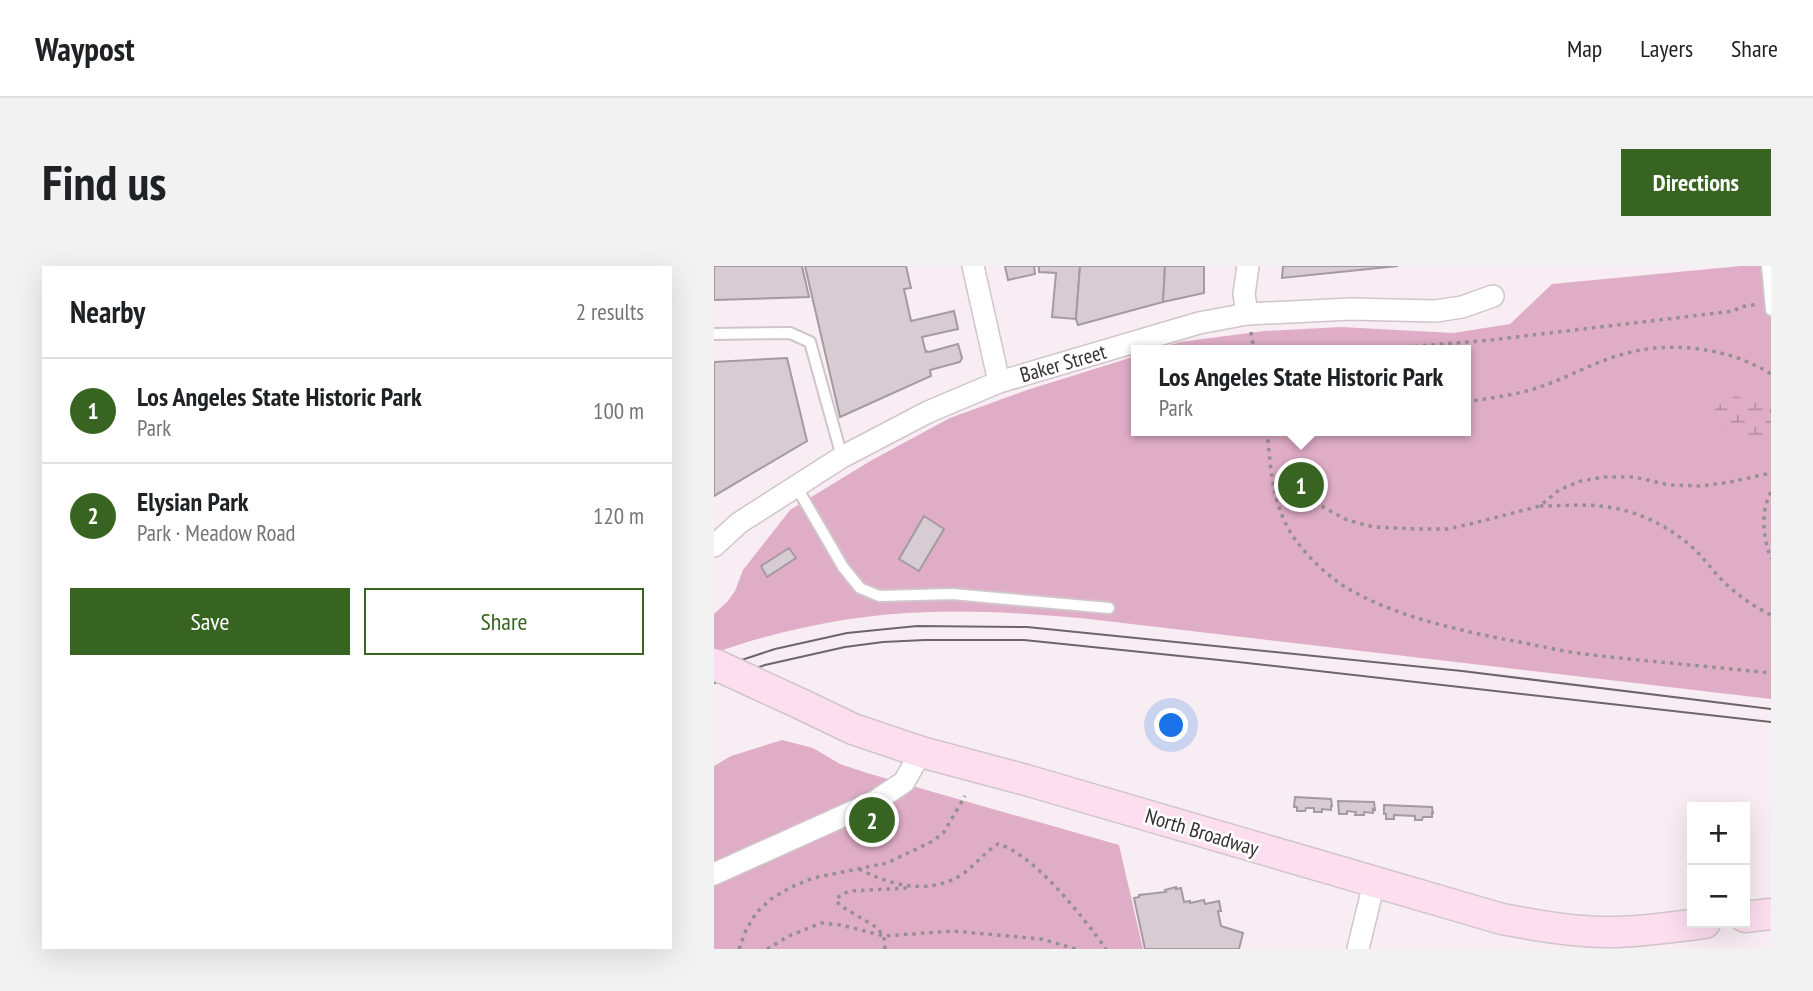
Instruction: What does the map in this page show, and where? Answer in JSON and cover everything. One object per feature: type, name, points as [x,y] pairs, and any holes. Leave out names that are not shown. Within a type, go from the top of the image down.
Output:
[{"type":"main road","name":"North Broadway","points":[[714,664],[853,729],[921,752],[1040,784],[1469,911],[1527,924],[1644,940],[1687,928]]},
{"type":"main road","points":[[1750,916],[1771,914]]},
{"type":"street","points":[[973,266],[999,382]]},
{"type":"street","points":[[1247,314],[1244,293],[1248,266]]},
{"type":"street","name":"Baker Street","points":[[714,545],[739,523],[842,457],[929,412],[999,382],[1199,323],[1247,314],[1351,309],[1436,311],[1462,307],[1493,296]]},
{"type":"street","points":[[714,874],[874,802],[904,782],[921,752]]},
{"type":"street","points":[[1358,949],[1374,883]]},
{"type":"lane","points":[[1767,266],[1771,310]]},
{"type":"lane","points":[[714,334],[790,333],[810,342],[842,457]]},
{"type":"lane","points":[[796,486],[843,567],[860,588],[879,596],[952,594],[1109,608]]},
{"type":"path","points":[[1428,345],[1529,336],[1734,311],[1740,307],[1759,304]]},
{"type":"path","points":[[1471,401],[1506,396],[1539,387],[1623,354],[1662,347],[1695,348],[1727,355],[1748,361],[1771,374]]},
{"type":"path","points":[[1268,436],[1274,490],[1280,512],[1297,542],[1327,574],[1373,601],[1413,617],[1465,631],[1574,652],[1771,673]]},
{"type":"path","points":[[1540,506],[1559,490],[1581,481],[1604,477],[1634,477],[1670,485],[1702,486],[1771,473]]},
{"type":"path","points":[[1274,490],[1301,495],[1347,520],[1374,527],[1447,529],[1540,506],[1598,506],[1625,510],[1652,520],[1670,531],[1693,548],[1725,583],[1771,615]]},
{"type":"path","points":[[1771,492],[1764,513],[1764,528],[1771,559]]},
{"type":"path","points":[[739,949],[756,913],[771,900],[791,887],[813,878],[887,863],[933,841],[944,832],[965,796]]},
{"type":"path","points":[[885,949],[884,936],[876,927],[841,906],[836,901],[840,895],[850,891],[927,887],[961,875],[998,844],[1007,846],[1026,859],[1075,907],[1106,949]]},
{"type":"path","points":[[859,869],[878,878],[910,887]]},
{"type":"path","points":[[768,949],[789,936],[821,923],[884,936],[953,931],[1041,939],[1076,949]]},
{"type":"green space","points":[[1741,266],[1771,266],[1771,699],[1089,619],[1008,613],[928,612],[874,616],[793,630],[714,653],[714,614],[727,602],[735,591],[743,570],[790,510],[872,460],[950,418],[1027,390],[1131,358],[1131,436],[1471,436],[1471,345],[1170,345],[1264,331],[1341,327],[1453,333],[1510,324],[1552,284]]},
{"type":"green space","points":[[1736,396],[1755,402],[1771,416],[1771,440],[1737,436],[1717,424],[1712,412]]},
{"type":"green space","points":[[782,740],[813,748],[840,764],[867,773],[1119,845],[1143,949],[714,949],[714,766],[731,756]]},
{"type":"building","points":[[714,266],[802,266],[809,297],[714,300]]},
{"type":"building","points":[[805,266],[906,266],[911,288],[904,289],[911,321],[954,311],[958,329],[922,337],[926,353],[958,344],[962,358],[960,362],[930,370],[931,376],[840,417]]},
{"type":"building","points":[[1005,266],[1034,266],[1035,274],[1008,280]]},
{"type":"building","points":[[1039,266],[1080,266],[1076,319],[1052,317],[1056,273],[1039,272]]},
{"type":"building","points":[[1080,266],[1165,266],[1163,302],[1078,325],[1076,319]]},
{"type":"building","points":[[1165,266],[1204,266],[1204,293],[1163,302]]},
{"type":"building","points":[[1283,266],[1398,266],[1282,278]]},
{"type":"building","points":[[787,358],[807,441],[714,496],[714,362]]},
{"type":"building","points":[[924,516],[944,529],[919,571],[899,559]]},
{"type":"building","points":[[789,548],[796,558],[767,577],[761,566]]},
{"type":"building","points":[[1295,797],[1331,799],[1331,810],[1314,812],[1314,808],[1306,808],[1305,811],[1297,811],[1297,807],[1294,807]]},
{"type":"building","points":[[1338,801],[1374,802],[1375,810],[1373,809],[1373,813],[1364,812],[1364,815],[1347,811],[1347,814],[1339,814]]},
{"type":"building","points":[[1384,805],[1432,807],[1433,813],[1432,817],[1423,817],[1422,820],[1415,820],[1415,816],[1394,815],[1394,819],[1386,819]]},
{"type":"building","points":[[1181,888],[1184,902],[1204,900],[1205,904],[1219,901],[1221,926],[1243,933],[1239,949],[1145,949],[1134,898],[1166,892],[1165,890]]},
{"type":"tram line","points":[[714,669],[775,649],[847,633],[917,626],[1027,627],[1462,671],[1771,709]]},
{"type":"tram line","points":[[714,683],[765,665],[845,647],[925,640],[1024,640],[1771,722]]},
{"type":"place","name":"Los Angeles State Historic Park","points":[[1301,485]]},
{"type":"place","name":"Elysian Park","points":[[872,820]]}]
